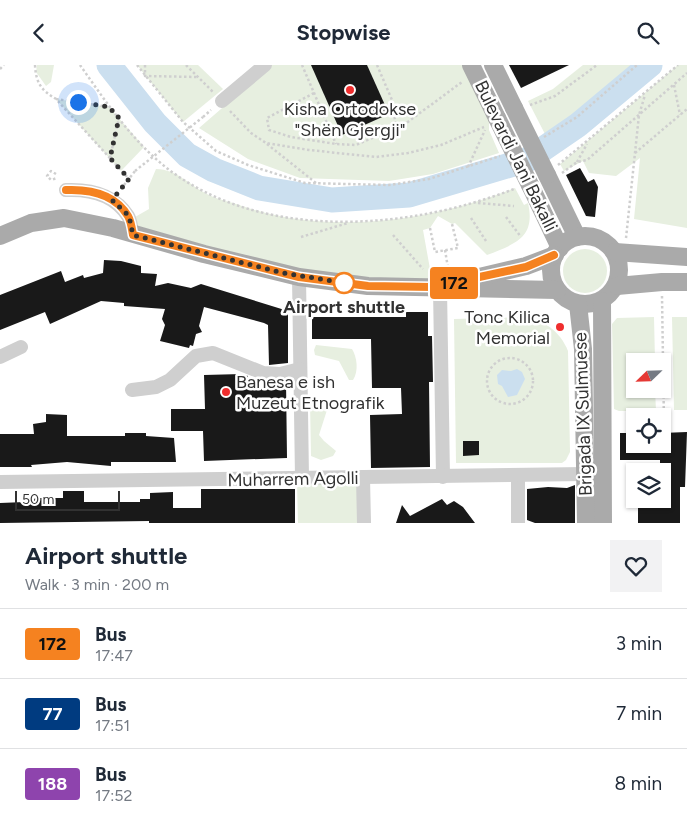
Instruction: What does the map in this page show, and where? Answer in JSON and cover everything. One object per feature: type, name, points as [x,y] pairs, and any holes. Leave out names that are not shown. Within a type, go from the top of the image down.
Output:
[{"type":"main road","name":"Bulevardi Jani Bakalli","points":[[493,65],[549,172],[577,237]]},
{"type":"main road","name":"Bulevardi Jani Bakalli","points":[[473,70],[557,251]]},
{"type":"main road","points":[[0,236],[42,220],[64,218],[90,222],[133,235],[299,277],[368,286],[557,290]]},
{"type":"main road","points":[[437,288],[526,267],[557,251],[577,237],[593,237],[619,252],[687,257]]},
{"type":"main road","points":[[557,251],[551,271],[557,290],[563,296],[578,304],[590,305],[602,301],[617,286],[620,269],[619,252]]},
{"type":"main road","points":[[617,286],[662,282],[687,283]]},
{"type":"main road","name":"Brigada IX Sulmuese","points":[[602,301],[603,523]]},
{"type":"main road","name":"Brigada IX Sulmuese","points":[[578,304],[583,349],[586,523]]},
{"type":"street","points":[[222,101],[265,65]]},
{"type":"street","points":[[66,190],[93,191],[112,200],[129,216],[133,235]]},
{"type":"street","points":[[299,277],[302,478]]},
{"type":"street","points":[[437,288],[443,477]]},
{"type":"street","points":[[0,357],[21,347]]},
{"type":"street","points":[[132,390],[156,387],[170,381],[196,356],[213,353],[263,373],[280,374],[300,369]]},
{"type":"street","name":"Muharrem Agolli","points":[[0,482],[443,477],[586,473]]},
{"type":"street","points":[[518,475],[518,523]]},
{"type":"street","points":[[363,478],[364,523]]},
{"type":"path","points":[[0,69],[4,65]]},
{"type":"path","points":[[35,65],[37,84],[43,91],[56,99],[129,179]]},
{"type":"path","points":[[80,65],[109,107],[144,147],[169,169],[210,195],[260,212],[349,223]]},
{"type":"path","points":[[137,65],[183,122],[216,151],[248,165],[305,183],[388,185],[429,179],[504,154]]},
{"type":"path","points":[[145,65],[145,76]]},
{"type":"path","points":[[186,65],[251,133],[317,183]]},
{"type":"path","points":[[302,65],[336,144]]},
{"type":"path","points":[[377,65],[392,99],[396,127]]},
{"type":"path","points":[[514,108],[555,96],[597,65]]},
{"type":"path","points":[[537,140],[554,133],[576,117],[637,65]]},
{"type":"path","points":[[549,172],[588,142],[678,65]]},
{"type":"path","points":[[314,93],[266,118],[268,130],[291,137],[356,145],[396,127],[473,70]]},
{"type":"path","points":[[588,142],[577,162],[586,161],[687,74]]},
{"type":"path","points":[[145,76],[198,77]]},
{"type":"path","points":[[674,85],[680,115]]},
{"type":"path","points":[[619,252],[635,153],[639,115],[645,94]]},
{"type":"path","points":[[56,99],[109,107]]},
{"type":"path","points":[[635,153],[687,109]]},
{"type":"path","points":[[266,143],[308,150],[376,157],[408,153],[441,145],[492,123],[496,116]]},
{"type":"path","points":[[112,200],[135,171],[202,117]]},
{"type":"path","points":[[110,158],[119,118]]},
{"type":"path","points":[[468,167],[485,130]]},
{"type":"path","points":[[301,237],[349,223],[398,219],[477,203],[526,185]]},
{"type":"path","points":[[477,203],[514,206]]},
{"type":"path","points":[[506,217],[521,237]]},
{"type":"path","points":[[471,218],[486,241]]},
{"type":"path","points":[[430,228],[434,252],[458,248],[452,224]]},
{"type":"path","points":[[393,235],[423,269]]},
{"type":"path","points":[[445,250],[448,268]]},
{"type":"path","points":[[662,282],[664,408]]},
{"type":"path","points":[[509,359],[515,359],[526,365],[533,383],[529,395],[524,400],[512,404],[506,404],[495,398],[488,384],[492,367],[502,360],[509,359]]},
{"type":"green space","points":[[37,65],[54,65],[51,82],[46,86],[36,72]]},
{"type":"green space","points":[[137,65],[198,65],[223,89],[183,122]]},
{"type":"green space","points":[[272,65],[466,65],[489,113],[489,130],[499,153],[433,174],[389,181],[300,178],[248,159],[199,128]]},
{"type":"green space","points":[[583,65],[637,65],[577,117],[546,136],[528,101],[553,89]]},
{"type":"green space","points":[[678,65],[687,65],[687,228],[634,219],[640,158],[616,176],[589,173],[583,161],[564,171],[560,164]]},
{"type":"green space","points":[[56,99],[109,107],[144,147],[121,171]]},
{"type":"green space","points":[[156,169],[177,175],[209,195],[242,206],[275,215],[344,222],[380,221],[415,216],[449,209],[515,188],[524,205],[528,203],[529,224],[521,238],[487,255],[455,223],[452,224],[438,216],[430,228],[423,230],[430,269],[428,283],[302,274],[136,232],[135,217],[149,209],[148,188]]},
{"type":"green space","points":[[585,249],[597,253],[603,259],[607,271],[603,283],[597,289],[585,293],[573,289],[567,283],[563,271],[567,259],[573,253]]},
{"type":"green space","points":[[523,317],[537,320],[550,327],[565,344],[568,351],[570,452],[562,463],[456,463],[454,319]]},
{"type":"green space","points":[[654,317],[655,353],[626,353],[626,398],[655,398],[656,408],[626,408],[626,411],[614,409],[612,324],[617,318]]},
{"type":"green space","points":[[672,317],[687,317],[687,410],[674,410]]},
{"type":"green space","points":[[316,345],[352,349],[357,364],[353,380],[349,380],[339,361],[315,355]]},
{"type":"green space","points":[[316,398],[324,402],[327,410],[319,435],[336,451],[333,456],[321,460],[311,456],[310,401]]},
{"type":"green space","points":[[367,481],[368,523],[298,523],[297,482]]},
{"type":"water","points":[[517,369],[522,372],[525,379],[517,395],[508,397],[502,386],[498,384],[497,375],[502,370],[511,371]]},
{"type":"building","name":"Kisha Ortodokse \"Shën Gjergji\"","points":[[311,65],[367,65],[389,114],[342,135]]},
{"type":"building","points":[[509,65],[569,65],[521,88]]},
{"type":"building","points":[[580,168],[588,182],[594,179],[598,187],[595,217],[586,216],[566,175]]},
{"type":"building","points":[[104,260],[121,261],[141,266],[141,273],[157,274],[155,286],[168,283],[191,288],[201,284],[288,311],[288,363],[269,365],[268,325],[204,307],[199,326],[202,332],[196,334],[193,346],[190,345],[189,348],[160,341],[165,325],[162,319],[165,309],[124,306],[124,303],[101,301],[50,324],[45,312],[0,330],[0,295],[61,271],[65,282],[83,275],[84,278],[103,273]]},
{"type":"building","points":[[406,312],[428,312],[428,336],[432,336],[433,382],[429,382],[430,467],[371,468],[370,415],[402,414],[401,388],[372,388],[371,339],[312,339],[312,317],[406,317]]},
{"type":"building","points":[[242,374],[248,376],[248,382],[286,381],[287,458],[204,461],[203,431],[171,431],[171,409],[205,409],[204,375]]},
{"type":"building","points":[[46,414],[67,415],[67,436],[125,436],[125,433],[146,433],[146,436],[174,438],[176,462],[111,462],[111,466],[67,462],[31,465],[32,467],[0,467],[0,434],[34,434],[33,424],[46,422]]},
{"type":"building","points":[[687,432],[685,487],[680,487],[680,523],[638,523],[638,508],[671,508],[671,463],[660,463],[660,460],[620,460],[620,433],[626,433],[626,453],[671,453],[671,433]]},
{"type":"building","points":[[463,441],[479,441],[479,455],[463,456]]},
{"type":"building","points":[[575,485],[575,523],[535,523],[527,520],[527,489],[567,488]]},
{"type":"building","points":[[201,489],[295,489],[295,523],[149,523],[149,521],[0,523],[0,503],[25,502],[25,500],[34,500],[35,498],[63,498],[63,491],[84,491],[84,502],[140,502],[140,499],[150,499],[150,493],[173,492],[173,508],[201,508]]},
{"type":"building","points":[[442,499],[447,505],[454,501],[463,507],[475,523],[396,523],[402,505],[410,516]]},
{"type":"waterway","points":[[109,65],[155,123],[187,155],[214,170],[259,188],[332,200],[409,195],[527,160],[578,125],[650,65]]},
{"type":"bus line","name":"172","points":[[66,190],[83,189],[93,191],[112,200],[129,216],[133,235],[299,277],[368,286],[433,287],[526,267],[554,255]]},
{"type":"place","name":"Kisha Ortodokse \"Shën Gjergji\"","points":[[350,90]]},
{"type":"place","name":"Airport shuttle","points":[[344,283]]},
{"type":"place","name":"Tonc Kilica Memorial","points":[[560,327]]},
{"type":"place","name":"Banesa e ish Muzeut Etnografik","points":[[226,392]]},
{"type":"route","points":[[78,102],[109,107],[119,118],[110,158],[129,179],[112,200],[129,216],[133,235],[250,266],[299,277],[351,284],[344,283]]}]
